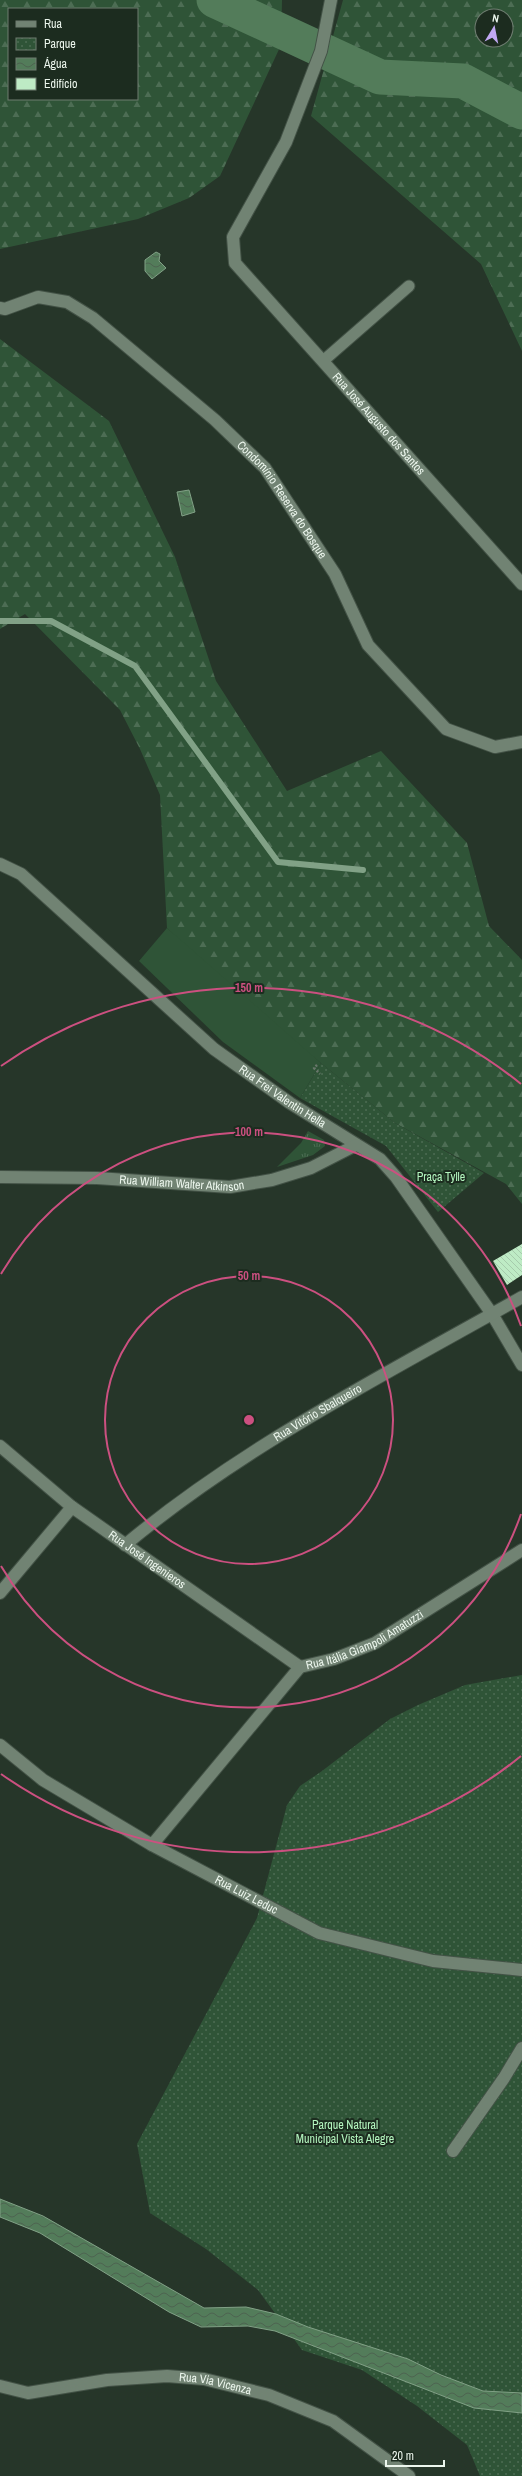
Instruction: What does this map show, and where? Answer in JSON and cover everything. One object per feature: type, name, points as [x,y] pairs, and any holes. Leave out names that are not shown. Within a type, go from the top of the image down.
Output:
[{"type":"street","name":"Rua José Augusto dos Santos","points":[[331,0],[321,51],[286,142],[233,237],[235,263],[522,584]]},
{"type":"street","name":"Condomínio Reserva do Bosque","points":[[0,308],[5,309],[38,297],[67,302],[93,318],[215,420],[265,468],[335,574],[368,645],[446,729],[495,747],[522,742]]},
{"type":"street","name":"Rua Frei Valentin Hella","points":[[0,864],[21,874],[214,1049],[290,1103],[380,1159],[396,1176],[492,1314],[522,1365]]},
{"type":"street","name":"Rua William Walter Atkinson","points":[[0,1177],[97,1178],[230,1187],[272,1180],[310,1168],[356,1145]]},
{"type":"street","name":"Rua Vitório Sbalqueiro","points":[[125,1545],[159,1517],[248,1454],[522,1297]]},
{"type":"street","name":"Rua José Ingenieros","points":[[0,1446],[72,1506],[125,1545],[300,1667]]},
{"type":"street","points":[[0,1592],[72,1506]]},
{"type":"street","name":"Rua Itália Giampoli Amatuzzi","points":[[152,1845],[300,1667],[334,1659],[375,1643],[522,1550]]},
{"type":"street","name":"Rua Luiz Leduc","points":[[0,1745],[43,1780],[152,1845],[319,1933],[433,1961],[522,1970]]},
{"type":"street","points":[[453,2151],[504,2078],[522,2048]]},
{"type":"street","name":"Rua Via Vicenza","points":[[0,2386],[28,2392],[107,2380],[167,2376],[204,2380],[269,2395],[333,2421],[409,2476]]},
{"type":"lane","points":[[323,362],[409,286]]},
{"type":"path","points":[[317,1065],[314,1068],[320,1074]]},
{"type":"green space","points":[[0,0],[282,0],[281,45],[220,176],[189,198],[138,219],[0,249]]},
{"type":"green space","points":[[343,0],[522,0],[522,351],[481,264],[311,116]]},
{"type":"green space","points":[[0,339],[109,421],[175,557],[216,681],[287,791],[381,751],[467,843],[489,926],[522,960],[522,1204],[506,1184],[395,1123],[232,991],[167,928],[160,795],[140,749],[120,710],[25,614],[0,629]]},
{"type":"green space","points":[[167,928],[321,1063],[300,1098],[223,1042],[139,961]]},
{"type":"green space","name":"Praça Tylle","points":[[321,1063],[395,1123],[484,1173],[438,1212],[386,1146],[300,1098]]},
{"type":"green space","points":[[308,1131],[324,1140],[325,1146],[313,1155],[277,1167],[301,1143]]},
{"type":"green space","name":"Parque Natural Municipal Vista Alegre","points":[[522,1675],[522,2476],[480,2476],[467,2445],[417,2406],[362,2370],[302,2350],[258,2290],[206,2249],[150,2213],[137,2144],[257,1918],[287,1805],[300,1786],[390,1719],[418,1705],[465,1685]]},
{"type":"water","points":[[156,252],[160,254],[159,261],[166,268],[152,279],[145,271],[145,260]]},
{"type":"water","points":[[189,490],[195,512],[182,516],[177,492]]},
{"type":"water","points":[[0,2199],[43,2216],[204,2308],[246,2307],[276,2314],[308,2327],[408,2359],[441,2375],[483,2391],[522,2393],[522,2413],[474,2408],[275,2331],[248,2326],[201,2327],[169,2312],[40,2233],[0,2217]]},
{"type":"building","points":[[522,1244],[522,1275],[507,1285],[493,1261]]},
{"type":"waterway","points":[[214,0],[380,77],[463,81],[522,112]]},
{"type":"waterway","points":[[0,621],[51,621],[135,666],[278,862],[363,870]]}]
